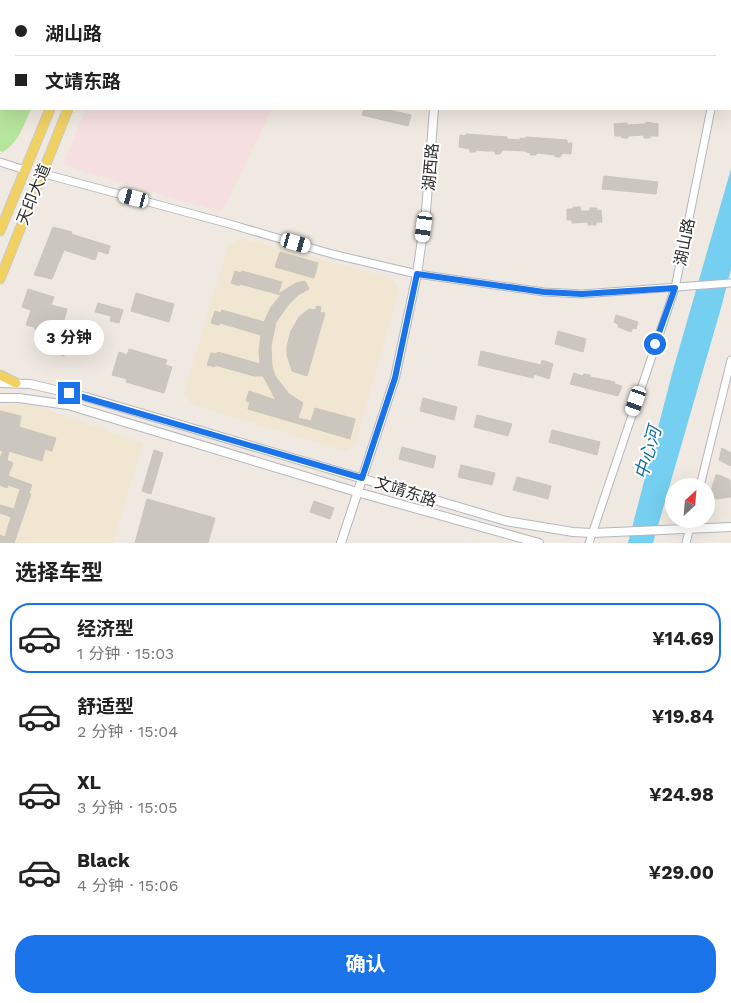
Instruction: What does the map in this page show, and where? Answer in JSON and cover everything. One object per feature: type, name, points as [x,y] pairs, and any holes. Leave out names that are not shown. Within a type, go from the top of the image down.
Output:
[{"type":"main road","name":"天印大道","points":[[0,231],[50,110]]},
{"type":"main road","name":"天印大道","points":[[0,279],[68,110]]},
{"type":"main road","name":"湖西路","points":[[341,543],[395,378],[417,274],[426,211],[434,110]]},
{"type":"main road","points":[[0,375],[16,383]]},
{"type":"main road","name":"文靖东路","points":[[0,383],[16,383],[52,388],[86,397],[506,521],[573,532],[592,533],[731,527]]},
{"type":"main road","name":"文靖东路","points":[[0,398],[19,398],[68,405],[358,492],[539,543]]},
{"type":"street","name":"湖山路","points":[[589,543],[675,288],[710,110]]},
{"type":"street","points":[[0,162],[25,170]]},
{"type":"street","points":[[41,173],[332,254],[417,274],[544,292],[572,293],[731,283]]},
{"type":"street","points":[[702,478],[731,360]]},
{"type":"street","points":[[686,543],[689,530]]},
{"type":"shaded area","points":[[86,110],[272,110],[220,212],[63,165]]},
{"type":"shaded area","points":[[240,238],[391,278],[399,289],[355,446],[345,451],[193,405],[184,393],[228,246]]},
{"type":"shaded area","points":[[8,404],[34,405],[143,443],[113,543],[0,543],[0,406]]},
{"type":"green space","points":[[0,110],[31,110],[17,139],[3,152],[0,151]]},
{"type":"water","points":[[731,169],[731,269],[721,308],[672,478],[665,478],[665,502],[653,543],[628,543],[673,370]]},
{"type":"building","points":[[364,110],[388,110],[411,115],[408,126],[362,115]]},
{"type":"building","points":[[646,122],[658,124],[658,136],[644,138],[644,135],[622,138],[621,136],[615,136],[614,124],[646,124]]},
{"type":"building","points":[[466,134],[507,137],[507,139],[520,140],[520,138],[526,139],[526,137],[567,140],[567,143],[572,143],[571,154],[563,153],[560,157],[555,157],[555,155],[537,153],[536,155],[530,155],[531,153],[526,151],[503,150],[500,154],[495,154],[495,151],[476,150],[476,152],[470,152],[470,149],[459,147],[460,135],[466,136]]},
{"type":"building","points":[[604,176],[658,182],[656,194],[602,189]]},
{"type":"building","points":[[573,207],[580,207],[581,211],[590,211],[590,208],[597,208],[597,211],[601,210],[602,222],[596,222],[596,225],[588,225],[588,222],[572,223],[572,220],[567,220],[567,209],[573,209]]},
{"type":"building","points":[[53,227],[110,246],[108,254],[98,251],[95,260],[64,250],[52,279],[34,275]]},
{"type":"building","points":[[280,252],[318,263],[314,278],[275,267]]},
{"type":"building","points":[[235,271],[241,273],[242,271],[282,282],[278,294],[296,283],[305,281],[309,289],[298,295],[288,305],[276,322],[271,346],[272,366],[275,376],[289,394],[303,403],[298,418],[311,421],[315,408],[355,419],[350,439],[248,409],[250,402],[246,401],[249,391],[276,400],[263,376],[254,376],[215,365],[215,367],[207,365],[211,353],[217,354],[218,352],[260,364],[261,335],[220,323],[219,325],[211,323],[215,311],[221,313],[222,310],[264,322],[271,307],[281,295],[231,283]]},
{"type":"building","points":[[28,289],[54,297],[51,305],[67,309],[62,328],[67,336],[86,342],[83,353],[66,351],[64,356],[45,350],[34,327],[26,325],[31,310],[22,307]]},
{"type":"building","points":[[136,293],[174,304],[169,322],[131,311]]},
{"type":"building","points":[[98,303],[123,310],[119,323],[110,321],[111,316],[95,312]]},
{"type":"building","points":[[317,306],[321,307],[320,312],[325,313],[307,376],[292,371],[287,355],[287,346],[291,331],[299,317],[309,309],[315,310]]},
{"type":"building","points":[[616,315],[638,322],[636,329],[633,328],[631,332],[618,327],[618,324],[614,322]]},
{"type":"building","points":[[558,331],[586,339],[583,352],[555,344]]},
{"type":"building","points":[[129,349],[167,360],[165,365],[172,367],[164,393],[126,382],[127,379],[112,375],[119,352],[127,355]]},
{"type":"building","points":[[481,351],[541,365],[542,360],[553,364],[549,379],[534,374],[533,378],[478,365]]},
{"type":"building","points":[[574,373],[582,376],[584,374],[590,375],[590,377],[615,382],[614,384],[622,386],[618,396],[570,384]]},
{"type":"building","points":[[423,398],[457,407],[454,420],[420,411]]},
{"type":"building","points":[[0,411],[21,416],[19,427],[56,438],[52,451],[45,449],[42,461],[9,451],[7,460],[13,463],[8,476],[32,485],[29,493],[31,494],[14,543],[0,543],[0,535],[5,537],[11,517],[0,513],[0,505],[14,509],[20,489],[8,485],[7,488],[0,485],[0,458],[3,451],[0,450]]},
{"type":"building","points":[[477,415],[512,424],[508,436],[474,427]]},
{"type":"building","points":[[552,430],[600,442],[597,455],[549,442]]},
{"type":"building","points":[[402,447],[436,456],[433,468],[399,459]]},
{"type":"building","points":[[722,448],[731,453],[731,466],[719,460]]},
{"type":"building","points":[[154,450],[163,453],[151,494],[142,491]]},
{"type":"building","points":[[461,465],[495,473],[492,485],[458,477]]},
{"type":"building","points":[[716,475],[719,475],[730,480],[731,497],[715,499]]},
{"type":"building","points":[[517,477],[551,486],[548,499],[513,490]]},
{"type":"building","points":[[147,499],[215,518],[208,543],[135,543]]},
{"type":"building","points":[[314,501],[334,508],[330,519],[310,512]]},
{"type":"route","points":[[69,393],[362,478],[395,378],[417,274],[544,292],[582,294],[675,288],[655,344]]},
{"type":"water label","name":"中心河","points":[[648,453]]}]
